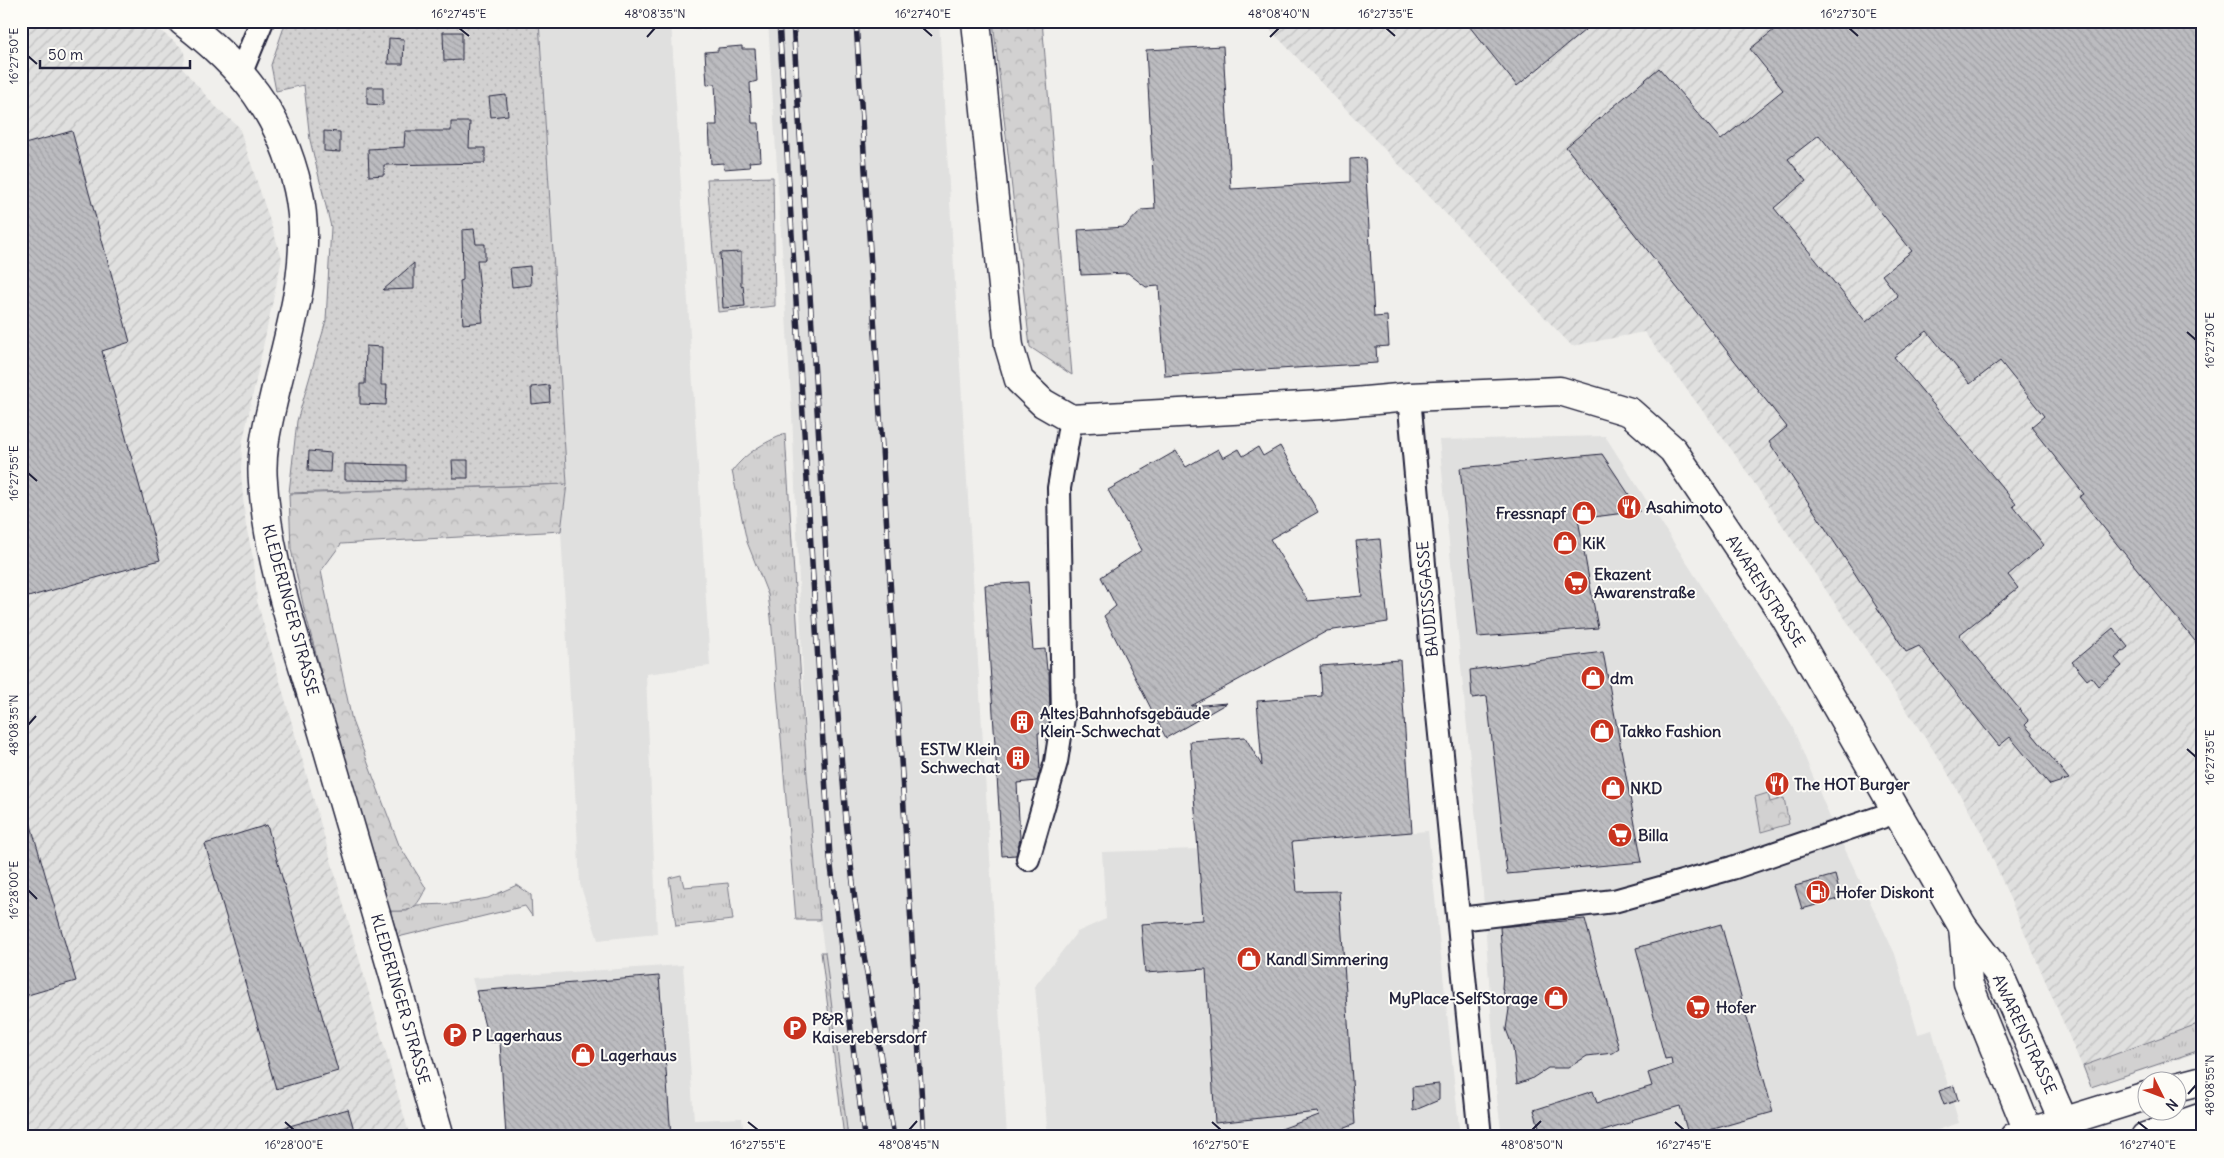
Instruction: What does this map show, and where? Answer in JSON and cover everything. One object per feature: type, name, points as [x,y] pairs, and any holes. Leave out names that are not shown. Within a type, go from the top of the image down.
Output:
[{"type":"street","name":"KLEDERINGER STRASSE","points":[[182,21],[241,72],[261,100],[279,134],[298,190],[304,232],[300,285],[264,447],[262,479],[268,532],[307,678],[440,1137]]},
{"type":"street","points":[[241,72],[262,21]]},
{"type":"street","points":[[976,21],[1009,346],[1019,380],[1043,403],[1071,418],[1330,405],[1409,397]]},
{"type":"street","name":"AWARENSTRASSE","points":[[1409,397],[1560,391],[1630,412],[1673,450],[1780,609],[1963,927],[1999,974],[2066,1128]]},
{"type":"street","name":"BAUDISSGASSE","points":[[1409,397],[1480,1137]]},
{"type":"street","points":[[1028,859],[1056,762],[1063,717],[1059,488],[1071,418]]},
{"type":"street","points":[[1459,919],[1614,900],[1732,868],[1896,812]]},
{"type":"street","name":"AWARENSTRASSE","points":[[1963,927],[1968,983],[2024,1135]]},
{"type":"street","points":[[2186,1084],[2203,1080]]},
{"type":"street","points":[[2024,1135],[2066,1128],[2136,1100]]},
{"type":"street","points":[[2145,1137],[2203,1117]]},
{"type":"shaded area","points":[[21,21],[148,21],[181,47],[185,60],[181,67],[215,106],[239,127],[282,258],[242,445],[243,498],[246,526],[254,562],[257,601],[410,1137],[21,1137]]},
{"type":"shaded area","points":[[539,21],[671,21],[710,666],[646,674],[657,934],[598,940],[580,884],[561,531],[567,484]]},
{"type":"shaded area","points":[[768,21],[939,21],[1007,1137],[848,1137],[820,920],[807,775],[792,413]]},
{"type":"shaded area","points":[[1262,21],[2203,21],[2203,1051],[2144,1070],[2136,1070],[2136,1073],[2091,1087],[1982,834],[1942,763],[1734,453],[1644,332],[1572,346]]},
{"type":"shaded area","points":[[1605,436],[1792,726],[1831,820],[1895,954],[1918,1034],[1932,1030],[1959,1123],[1916,1137],[1502,1137],[1497,1099],[1483,892],[1439,440]]},
{"type":"shaded area","name":"Kandl Simmering","points":[[1428,831],[1460,1137],[1048,1137],[1035,986],[1077,932],[1106,919],[1102,852],[1198,849]]},
{"type":"shaded area","name":"Lagerhaus","points":[[683,965],[694,1120],[742,1118],[744,1137],[488,1137],[506,1135],[500,1042],[489,1042],[472,978]]},
{"type":"green space","points":[[286,21],[539,21],[567,484],[289,493],[297,421],[326,321],[331,227],[310,140],[304,85],[276,91],[271,65]]},
{"type":"green space","points":[[680,21],[761,21],[761,27],[681,28]]},
{"type":"green space","points":[[993,21],[1042,21],[1072,375],[1030,347]]},
{"type":"green space","points":[[773,177],[775,306],[718,312],[707,179]]},
{"type":"green space","points":[[785,434],[807,775],[820,920],[796,920],[768,595],[747,542],[732,471],[756,449]]},
{"type":"green space","points":[[567,484],[561,531],[341,544],[321,571],[352,721],[399,845],[426,888],[413,907],[404,911],[390,911],[367,844],[304,609],[291,549],[289,494]]},
{"type":"green space","points":[[1768,793],[1770,802],[1784,798],[1789,824],[1761,832],[1755,797]]},
{"type":"green space","points":[[681,875],[684,887],[728,883],[733,920],[676,926],[669,878]]},
{"type":"green space","points":[[517,885],[531,895],[532,916],[525,906],[398,937],[390,911],[407,911],[417,905],[452,904],[488,898]]},
{"type":"green space","points":[[821,952],[825,952],[848,1137],[844,1137]]},
{"type":"green space","points":[[2203,1022],[2203,1049],[2141,1070],[2136,1070],[2136,1072],[2091,1087],[2083,1066]]},
{"type":"building","points":[[1465,21],[1596,21],[1517,86]]},
{"type":"building","points":[[1785,21],[2203,21],[2203,651],[2079,497],[2084,494],[2031,427],[2044,416],[2000,361],[1970,384],[1927,331],[1894,357],[2016,504],[2013,506],[2044,545],[2008,575],[2018,588],[1959,635],[2029,721],[2025,725],[2069,779],[2050,785],[2010,737],[1999,746],[1919,646],[1906,652],[1769,442],[1787,427],[1566,147],[1659,68],[1721,140],[1783,90],[1750,49]],"holes":[[[1819,135],[1912,251],[1882,275],[1898,296],[1866,322],[1774,208],[1806,181],[1788,159]]]},
{"type":"building","points":[[443,32],[462,32],[462,60],[444,61]]},
{"type":"building","points":[[389,38],[404,39],[403,64],[388,64]]},
{"type":"building","points":[[742,46],[742,49],[755,49],[757,81],[750,83],[752,123],[759,123],[761,161],[749,162],[750,167],[724,169],[723,163],[711,164],[709,125],[717,125],[715,84],[707,85],[705,52],[718,51],[718,48]]},
{"type":"building","points":[[1223,46],[1231,189],[1350,182],[1350,159],[1365,158],[1374,317],[1387,316],[1389,346],[1376,347],[1377,363],[1165,376],[1159,286],[1146,287],[1128,273],[1081,275],[1078,230],[1125,227],[1141,210],[1155,209],[1146,50]]},
{"type":"building","points":[[367,87],[383,87],[383,105],[367,104]]},
{"type":"building","points":[[506,95],[508,115],[491,117],[489,97]]},
{"type":"building","points":[[451,122],[470,122],[469,148],[485,148],[485,163],[384,165],[384,175],[369,176],[368,149],[404,147],[405,131],[451,131]]},
{"type":"building","points":[[72,131],[130,342],[102,351],[160,560],[21,599],[21,145]]},
{"type":"building","points":[[324,131],[340,132],[340,152],[324,151]]},
{"type":"building","points":[[474,229],[476,244],[485,244],[485,260],[477,260],[483,322],[463,324],[460,281],[463,280],[462,230]]},
{"type":"building","points":[[741,252],[741,286],[743,285],[745,306],[723,308],[720,253]]},
{"type":"building","points":[[414,263],[414,289],[383,290]]},
{"type":"building","points":[[530,266],[531,285],[512,287],[510,268]]},
{"type":"building","points":[[366,346],[382,347],[381,385],[387,385],[386,405],[360,404],[360,384],[365,384]]},
{"type":"building","points":[[549,385],[550,402],[532,404],[531,387]]},
{"type":"building","points":[[1280,446],[1318,512],[1270,539],[1308,601],[1362,596],[1356,541],[1380,539],[1388,622],[1327,631],[1191,706],[1227,703],[1166,738],[1104,616],[1116,606],[1101,577],[1142,550],[1108,490],[1176,451],[1186,467],[1218,449],[1223,458],[1239,449],[1243,456],[1258,447],[1263,456]]},
{"type":"building","points":[[309,451],[331,453],[330,472],[308,471]]},
{"type":"building","points":[[1602,454],[1640,511],[1578,519],[1598,628],[1478,637],[1460,468]]},
{"type":"building","points":[[452,460],[468,460],[468,478],[453,478]]},
{"type":"building","points":[[345,464],[406,465],[406,481],[345,480]]},
{"type":"building","name":"Altes Bahnhofsgebäude Klein-Schwechat","points":[[1028,582],[1033,650],[1045,649],[1047,670],[1049,670],[1050,718],[1047,732],[1038,733],[1040,770],[1037,781],[1017,783],[1020,839],[1016,855],[1002,856],[985,585]]},
{"type":"building","points":[[2113,628],[2128,647],[2115,658],[2122,666],[2098,686],[2091,677],[2087,680],[2072,662]]},
{"type":"building","points":[[1603,652],[1642,862],[1507,874],[1487,696],[1472,698],[1470,670]]},
{"type":"building","points":[[1400,660],[1412,832],[1292,842],[1297,892],[1339,891],[1355,1124],[1321,1137],[1266,1137],[1265,1135],[1319,1115],[1318,1112],[1215,1123],[1206,969],[1145,973],[1141,924],[1203,920],[1190,741],[1245,737],[1262,766],[1257,701],[1322,696],[1320,666]]},
{"type":"building","points":[[26,808],[76,981],[21,997],[21,809]]},
{"type":"building","points":[[267,825],[338,1071],[276,1089],[205,844]]},
{"type":"building","name":"Hofer Diskont","points":[[1835,875],[1841,898],[1802,909],[1795,886]]},
{"type":"building","name":"MyPlace-SelfStorage","points":[[1585,919],[1619,1049],[1613,1053],[1587,1056],[1568,1068],[1548,1068],[1531,1079],[1517,1084],[1513,1048],[1506,1029],[1509,1009],[1502,988],[1500,927]]},
{"type":"building","name":"Hofer","points":[[1721,924],[1773,1112],[1710,1130],[1711,1137],[1689,1137],[1680,1106],[1631,1120],[1632,1122],[1585,1137],[1542,1137],[1534,1110],[1593,1091],[1597,1103],[1652,1086],[1648,1073],[1672,1065],[1671,1058],[1665,1059],[1636,948]]},
{"type":"building","name":"Lagerhaus","points":[[659,976],[671,1137],[506,1137],[500,1042],[489,1042],[476,991]]},
{"type":"building","points":[[1439,1084],[1439,1100],[1413,1111],[1412,1087]]},
{"type":"building","points":[[1954,1086],[1958,1100],[1944,1105],[1939,1091]]},
{"type":"building","points":[[348,1109],[356,1137],[270,1137],[269,1132]]},
{"type":"railway","points":[[779,21],[830,858],[864,1137]]},
{"type":"railway","points":[[793,21],[827,570],[846,820],[855,901],[894,1137]]},
{"type":"railway","points":[[856,21],[924,1137]]},
{"type":"place","name":"Asahimoto","points":[[1629,507]]},
{"type":"place","name":"Fressnapf","points":[[1584,513]]},
{"type":"place","name":"KiK","points":[[1565,543]]},
{"type":"place","name":"Ekazent Awarenstraße","points":[[1576,583]]},
{"type":"place","name":"dm","points":[[1593,678]]},
{"type":"place","name":"Altes Bahnhofsgebäude Klein-Schwechat","points":[[1022,722]]},
{"type":"place","name":"Takko Fashion","points":[[1602,731]]},
{"type":"place","name":"ESTW Klein Schwechat","points":[[1018,758]]},
{"type":"place","name":"The HOT Burger","points":[[1777,784]]},
{"type":"place","name":"NKD","points":[[1613,788]]},
{"type":"place","name":"Billa","points":[[1620,835]]},
{"type":"place","name":"Hofer Diskont","points":[[1818,892]]},
{"type":"place","name":"Kandl Simmering","points":[[1249,959]]},
{"type":"place","name":"MyPlace-SelfStorage","points":[[1556,998]]},
{"type":"place","name":"Hofer","points":[[1698,1007]]},
{"type":"place","name":"P&R Kaiserebersdorf","points":[[795,1028]]},
{"type":"place","name":"P Lagerhaus","points":[[455,1035]]},
{"type":"place","name":"Lagerhaus","points":[[583,1055]]}]
